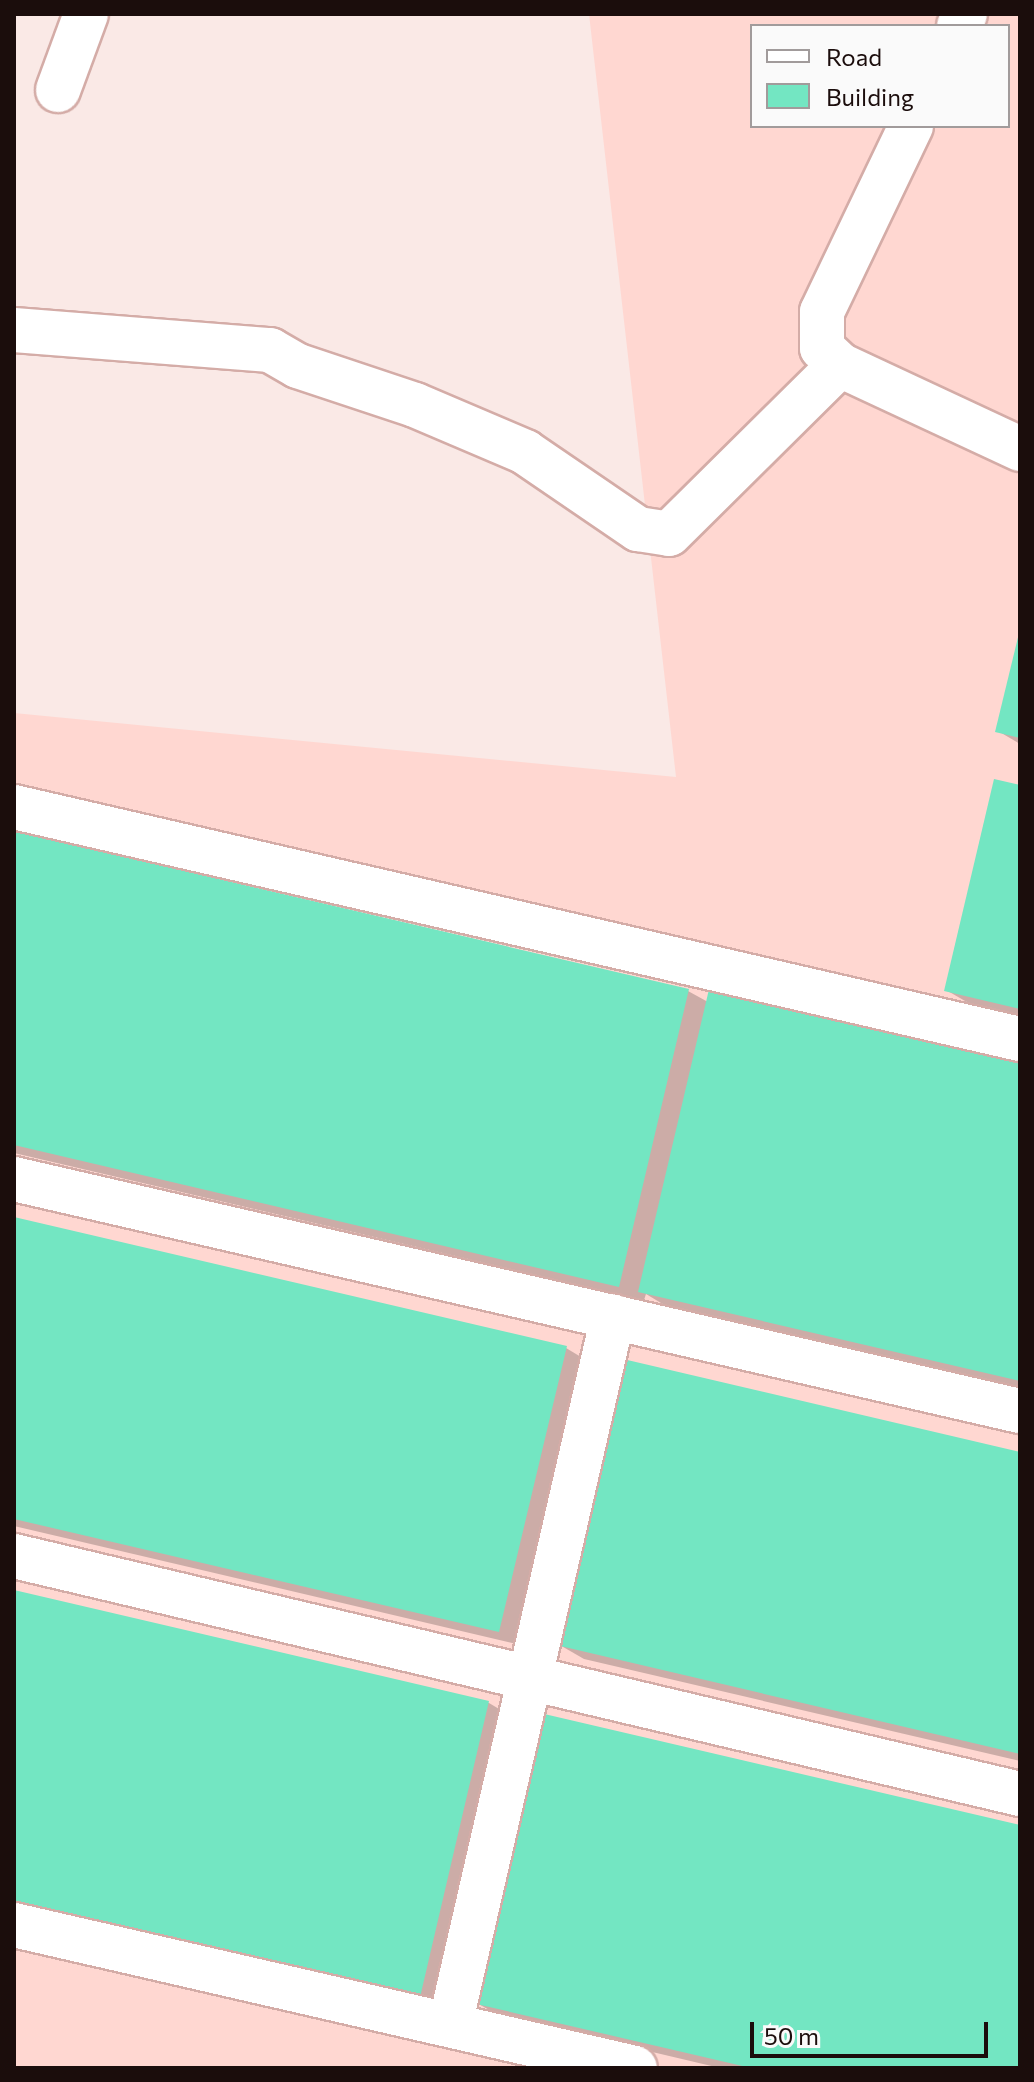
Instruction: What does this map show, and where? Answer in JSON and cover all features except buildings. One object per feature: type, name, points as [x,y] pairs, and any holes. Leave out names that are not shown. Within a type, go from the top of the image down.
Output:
[{"type":"street","points":[[58,90],[86,14]]},
{"type":"street","points":[[910,128],[822,312],[822,348],[840,365],[1020,449]]},
{"type":"street","points":[[14,330],[270,350],[298,366],[415,405],[525,452],[638,529],[669,534],[840,365]]},
{"type":"street","points":[[14,807],[1020,1039]]},
{"type":"street","points":[[14,1179],[1020,1411]]},
{"type":"street","points":[[450,2025],[613,1316]]},
{"type":"street","points":[[14,1556],[530,1675],[1020,1794]]},
{"type":"street","points":[[14,1925],[635,2068]]},
{"type":"shaded area","points":[[589,14],[1020,14],[1020,2068],[14,2068],[14,713],[676,777]]}]
